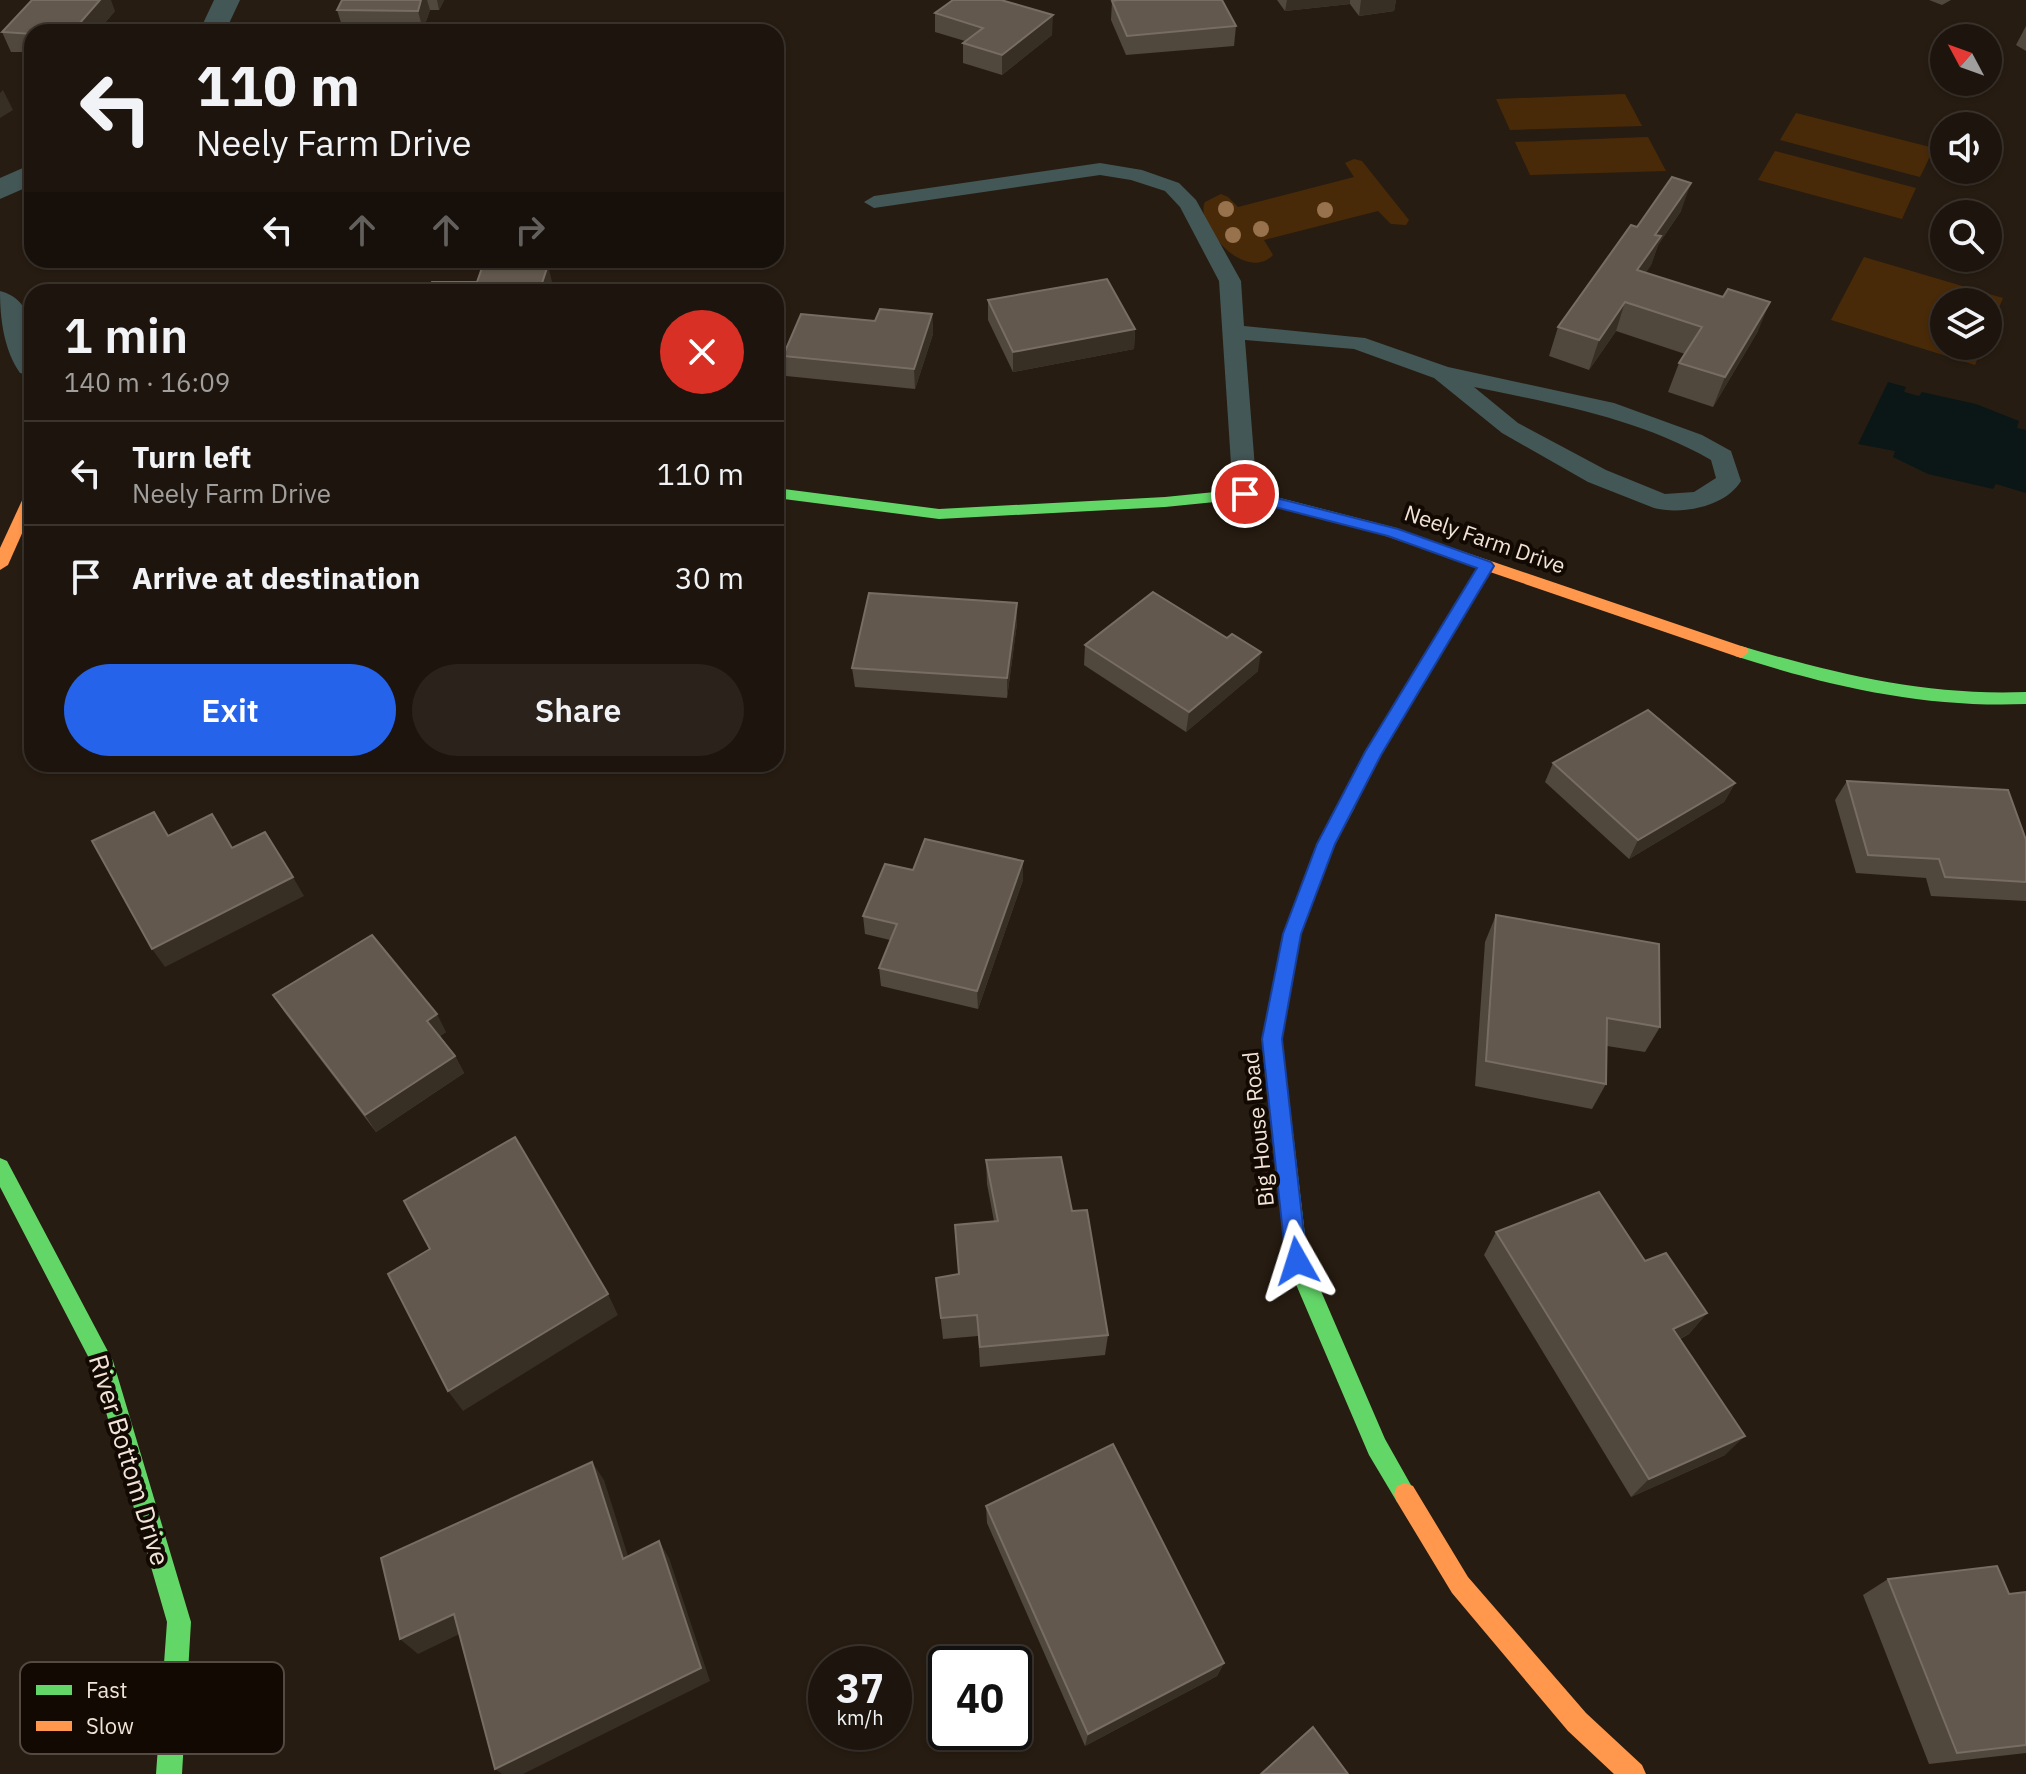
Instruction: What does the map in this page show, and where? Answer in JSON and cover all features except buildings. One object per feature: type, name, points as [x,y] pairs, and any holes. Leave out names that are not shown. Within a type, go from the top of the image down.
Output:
[{"type":"street","points":[[216,24],[227,0]]},
{"type":"street","points":[[0,190],[24,177]]},
{"type":"street","points":[[0,301],[17,322],[24,343]]},
{"type":"street","name":"Neely Farm Drive","points":[[784,494],[939,514],[1165,502],[1245,494],[1392,532],[1806,674],[1906,692],[2002,700],[2026,698]]},
{"type":"street","points":[[0,565],[24,512]]},
{"type":"street","name":"Big House Road","points":[[1486,566],[1374,752],[1326,844],[1292,934],[1272,1039],[1297,1261],[1377,1447],[1460,1585],[1577,1722],[1633,1774]]},
{"type":"street","name":"River Bottom Drive","points":[[0,1167],[102,1361],[179,1622],[173,1662]]},
{"type":"lane","points":[[874,202],[1100,169],[1135,174],[1172,187],[1189,204],[1230,281],[1245,494]]},
{"type":"lane","points":[[1235,332],[1357,343],[1442,373],[1606,408],[1694,440],[1722,456],[1729,481],[1700,500],[1663,502],[1597,476],[1510,428],[1442,373]]},
{"type":"shaded area","points":[[1625,94],[1642,126],[1510,130],[1496,99]]},
{"type":"shaded area","points":[[1796,113],[1930,147],[1930,156],[1920,177],[1780,140]]},
{"type":"shaded area","points":[[1648,137],[1666,171],[1530,175],[1515,142]]},
{"type":"shaded area","points":[[1775,151],[1916,188],[1902,219],[1758,180]]},
{"type":"shaded area","points":[[1354,159],[1362,161],[1409,220],[1406,225],[1391,224],[1378,211],[1264,240],[1273,255],[1261,262],[1249,262],[1236,257],[1224,247],[1207,223],[1205,202],[1221,194],[1238,207],[1354,177],[1345,163]]},
{"type":"shaded area","points":[[1864,257],[1969,288],[1930,288],[1930,351],[1831,320]]},
{"type":"shaded area","points":[[1959,360],[1977,360],[1975,365]]},
{"type":"shaded area","points":[[1888,382],[1906,387],[1904,392],[1919,396],[1922,392],[1976,404],[2019,421],[2017,428],[2026,430],[2026,493],[1996,484],[1993,489],[1928,474],[1893,457],[1895,451],[1858,444]]},
{"type":"traffic: fast","points":[[784,494],[939,514],[1165,502],[1245,494],[1391,532]]},
{"type":"traffic: fast","points":[[1741,652],[1845,682],[1918,695],[1991,700],[2026,698]]},
{"type":"traffic: fast","points":[[1346,807],[1326,844],[1292,934],[1272,1039],[1297,1261],[1377,1447],[1405,1494]]},
{"type":"traffic: fast","points":[[0,1167],[102,1361],[179,1622],[176,1662]]},
{"type":"traffic: fast","points":[[169,1774],[170,1754]]},
{"type":"traffic: slow","points":[[0,565],[24,512]]},
{"type":"traffic: slow","points":[[1391,532],[1741,652]]},
{"type":"traffic: slow","points":[[1346,807],[1374,752],[1486,566]]},
{"type":"traffic: slow","points":[[1405,1494],[1460,1585],[1577,1722],[1633,1774]]},
{"type":"route","points":[[1245,494],[1392,532],[1486,566],[1374,752],[1326,844],[1292,934],[1272,1039],[1297,1261]]}]
